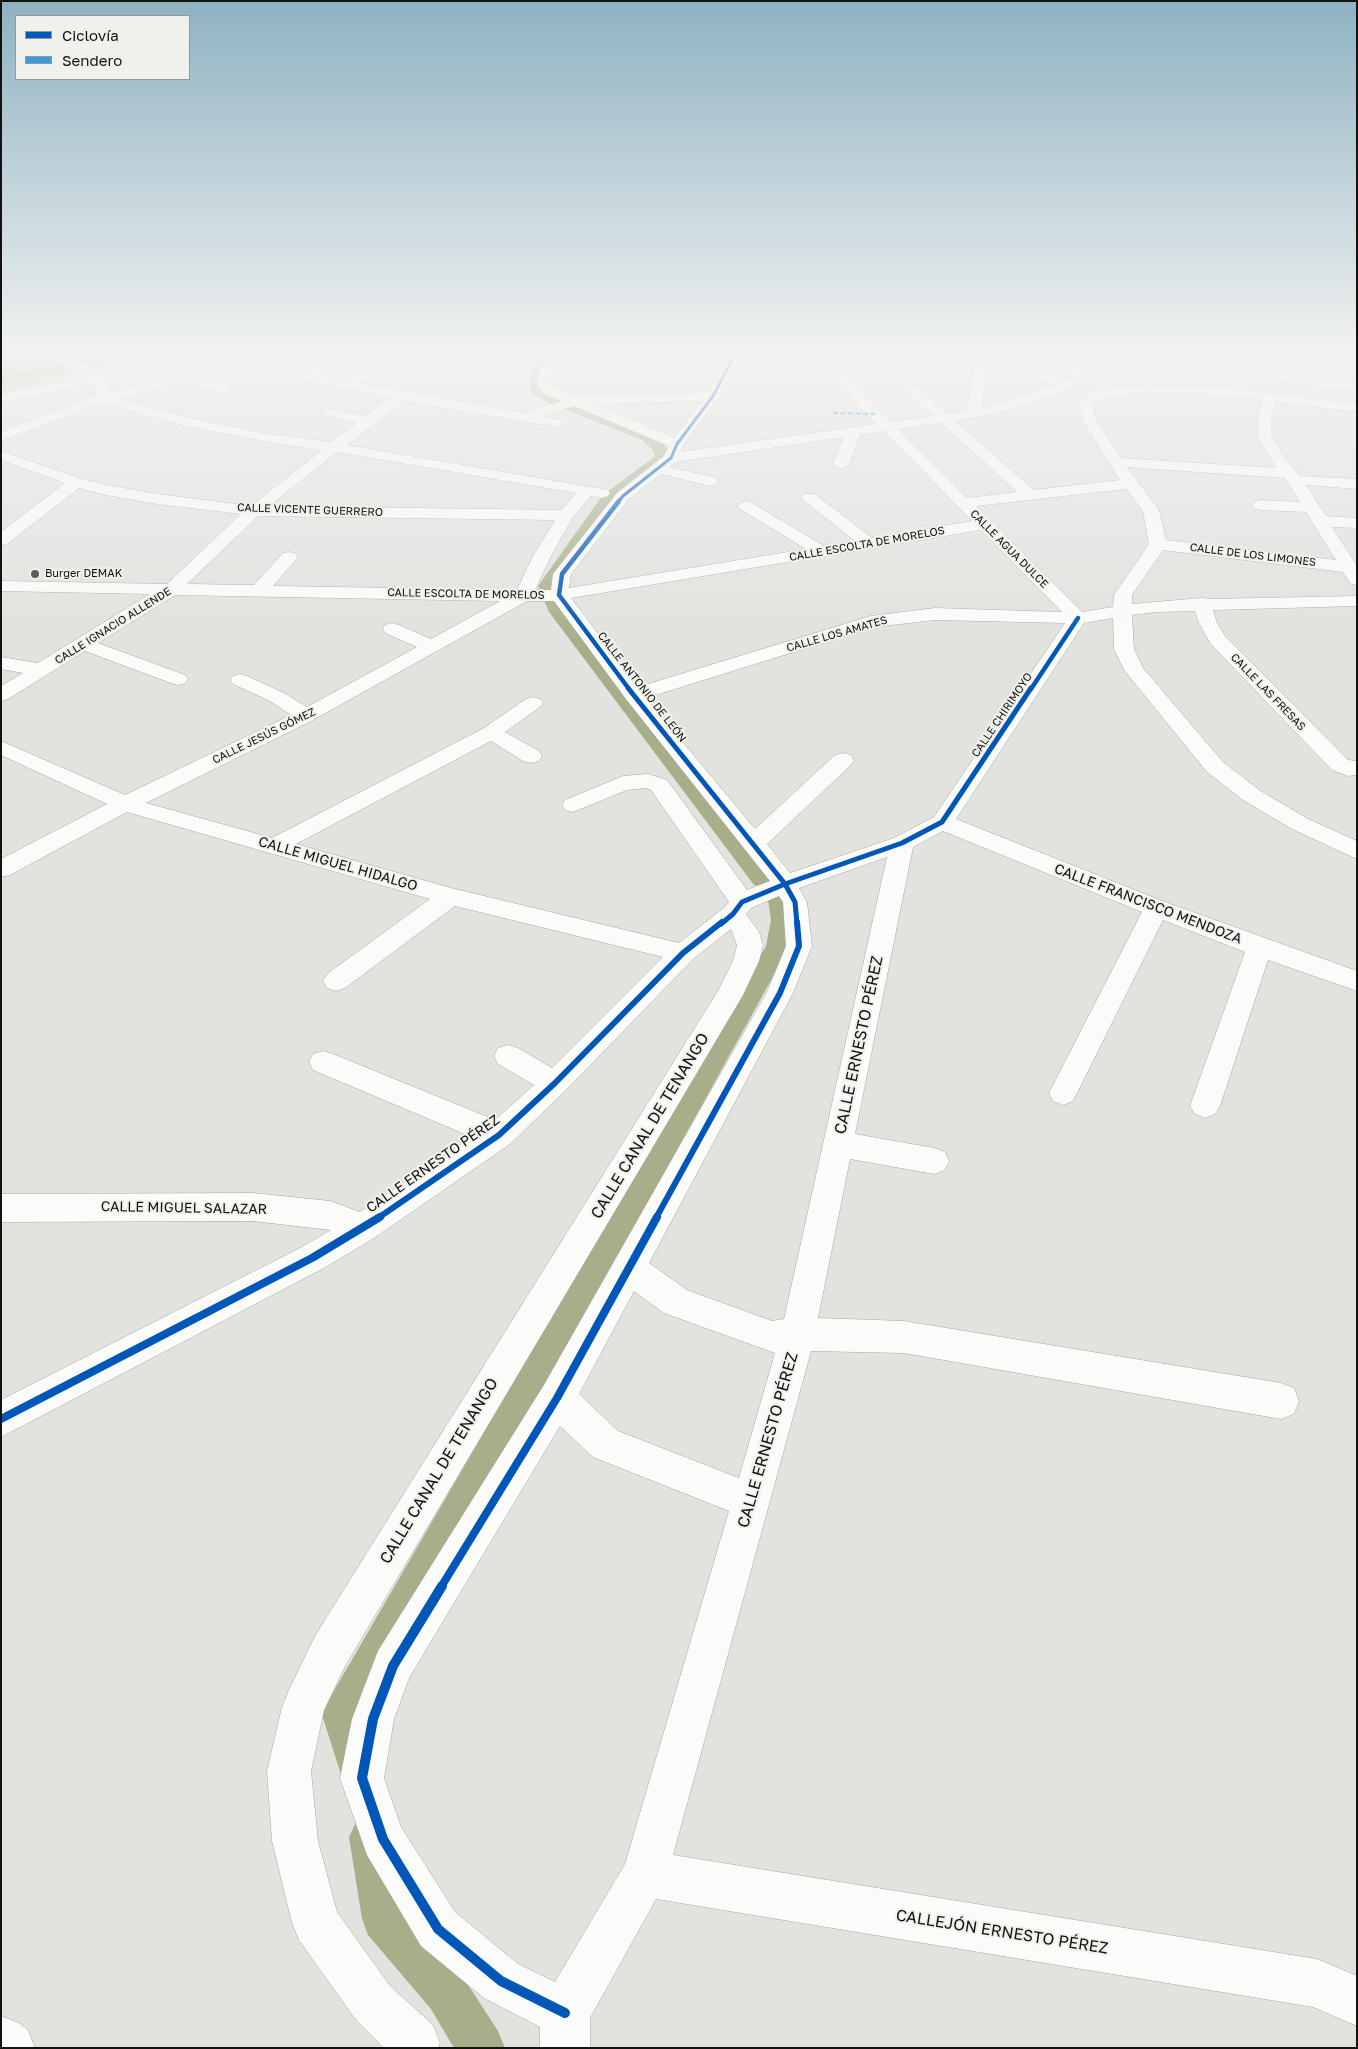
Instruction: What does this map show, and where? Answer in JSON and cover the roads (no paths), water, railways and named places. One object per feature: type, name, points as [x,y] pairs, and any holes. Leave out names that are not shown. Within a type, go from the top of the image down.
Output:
[{"type":"street","name":"CALLE IGNACIO ALLENDE","points":[[1,695],[174,588],[254,511],[333,448]]},
{"type":"street","points":[[338,448],[618,496]]},
{"type":"street","points":[[651,448],[710,481]]},
{"type":"street","points":[[541,596],[562,574],[618,496],[669,457],[676,448]]},
{"type":"street","points":[[669,457],[738,448]]},
{"type":"street","points":[[841,464],[848,448]]},
{"type":"street","name":"CALLE AGUA DULCE","points":[[910,448],[1078,618]]},
{"type":"street","points":[[977,448],[1030,495]]},
{"type":"street","points":[[1108,448],[1130,484],[1151,510],[1158,544],[1123,595],[1124,648],[1134,670],[1215,767],[1250,795],[1300,824],[1357,851]]},
{"type":"street","points":[[1271,448],[1278,461],[1293,477],[1353,573]]},
{"type":"street","name":"CALLE VICENTE GUERRERO","points":[[1,455],[76,482],[106,490],[148,498],[254,511],[566,515]]},
{"type":"street","points":[[1117,462],[1357,484]]},
{"type":"street","points":[[1,540],[76,482]]},
{"type":"street","points":[[963,503],[1130,484]]},
{"type":"street","points":[[541,596],[542,556],[566,515],[590,491]]},
{"type":"street","points":[[809,497],[870,544]]},
{"type":"street","points":[[1260,504],[1357,523]]},
{"type":"street","points":[[746,506],[823,552]]},
{"type":"street","name":"CALLE ESCOLTA DE MORELOS","points":[[1,586],[541,596],[823,552],[985,524]]},
{"type":"street","name":"CALLE DE LOS LIMONES","points":[[1158,544],[1353,573]]},
{"type":"street","points":[[260,590],[289,556]]},
{"type":"street","name":"CALLE JESÚS GÓMEZ","points":[[1,869],[125,804],[306,716],[432,647],[541,596]]},
{"type":"street","name":"CALLE ANTONIO DE LEÓN","points":[[541,596],[633,695],[754,843],[757,897]]},
{"type":"street","points":[[1078,618],[1122,610],[1202,603],[1357,602]]},
{"type":"street","name":"CALLE LAS FRESAS","points":[[1202,603],[1208,623],[1217,639],[1340,765],[1353,768]]},
{"type":"street","name":"CALLE LOS AMATES","points":[[633,695],[871,622],[935,614],[1078,618]]},
{"type":"street","name":"CALLE CHIRIMOYO","points":[[942,822],[1078,618]]},
{"type":"street","points":[[392,629],[432,647]]},
{"type":"street","points":[[84,644],[178,679]]},
{"type":"street","points":[[1,663],[43,670]]},
{"type":"street","points":[[240,680],[277,697],[306,716]]},
{"type":"street","points":[[275,846],[491,732],[533,703]]},
{"type":"street","points":[[491,732],[531,756]]},
{"type":"street","name":"CALLE MIGUEL HIDALGO","points":[[1,748],[125,804],[451,896],[683,953]]},
{"type":"street","points":[[754,843],[843,760]]},
{"type":"street","points":[[565,2030],[438,1929],[383,1839],[362,1778],[373,1719],[393,1666],[558,1398],[780,993],[799,946],[795,902],[757,897],[659,785],[648,781],[623,783],[573,805]]},
{"type":"street","name":"CALLE ERNESTO PÉREZ","points":[[1,1419],[312,1258],[363,1228],[499,1135],[555,1083],[683,953],[757,897],[902,843],[942,822]]},
{"type":"street","name":"CALLE FRANCISCO MENDOZA","points":[[942,822],[1156,908],[1357,981]]},
{"type":"street","name":"CALLE ERNESTO PÉREZ","points":[[565,2030],[645,1874],[798,1334],[902,843]]},
{"type":"street","points":[[336,981],[451,896]]},
{"type":"street","name":"CALLE CANAL DE TENANGO","points":[[415,2043],[373,2003],[316,1923],[295,1842],[289,1771],[303,1708],[340,1634],[730,995],[746,962],[750,946],[746,932],[757,897]]},
{"type":"street","points":[[1063,1093],[1156,908]]},
{"type":"street","points":[[1205,1106],[1259,947]]},
{"type":"street","points":[[508,1056],[555,1083]]},
{"type":"street","points":[[322,1062],[499,1135]]},
{"type":"street","points":[[838,1144],[934,1161]]},
{"type":"street","name":"CALLE MIGUEL SALAZAR","points":[[1,1208],[253,1207],[330,1215],[363,1228]]},
{"type":"street","points":[[629,1268],[676,1302],[772,1337],[798,1334],[904,1337],[1281,1401]]},
{"type":"street","points":[[558,1398],[606,1444],[750,1501]]},
{"type":"street","name":"CALLEJÓN ERNESTO PÉREZ","points":[[645,1874],[1317,1983],[1357,2002]]},
{"type":"street","points":[[1,2041],[10,2048]]},
{"type":"waterway","points":[[660,448],[662,454],[661,459],[607,499],[547,586],[558,612],[762,879]]},
{"type":"waterway","points":[[359,1769],[342,1715],[778,946],[783,920],[780,900]]},
{"type":"waterway","points":[[371,1837],[384,1919],[447,1993],[481,2048]]},
{"type":"place","name":"Burger DEMAK","points":[[35,574]]}]
